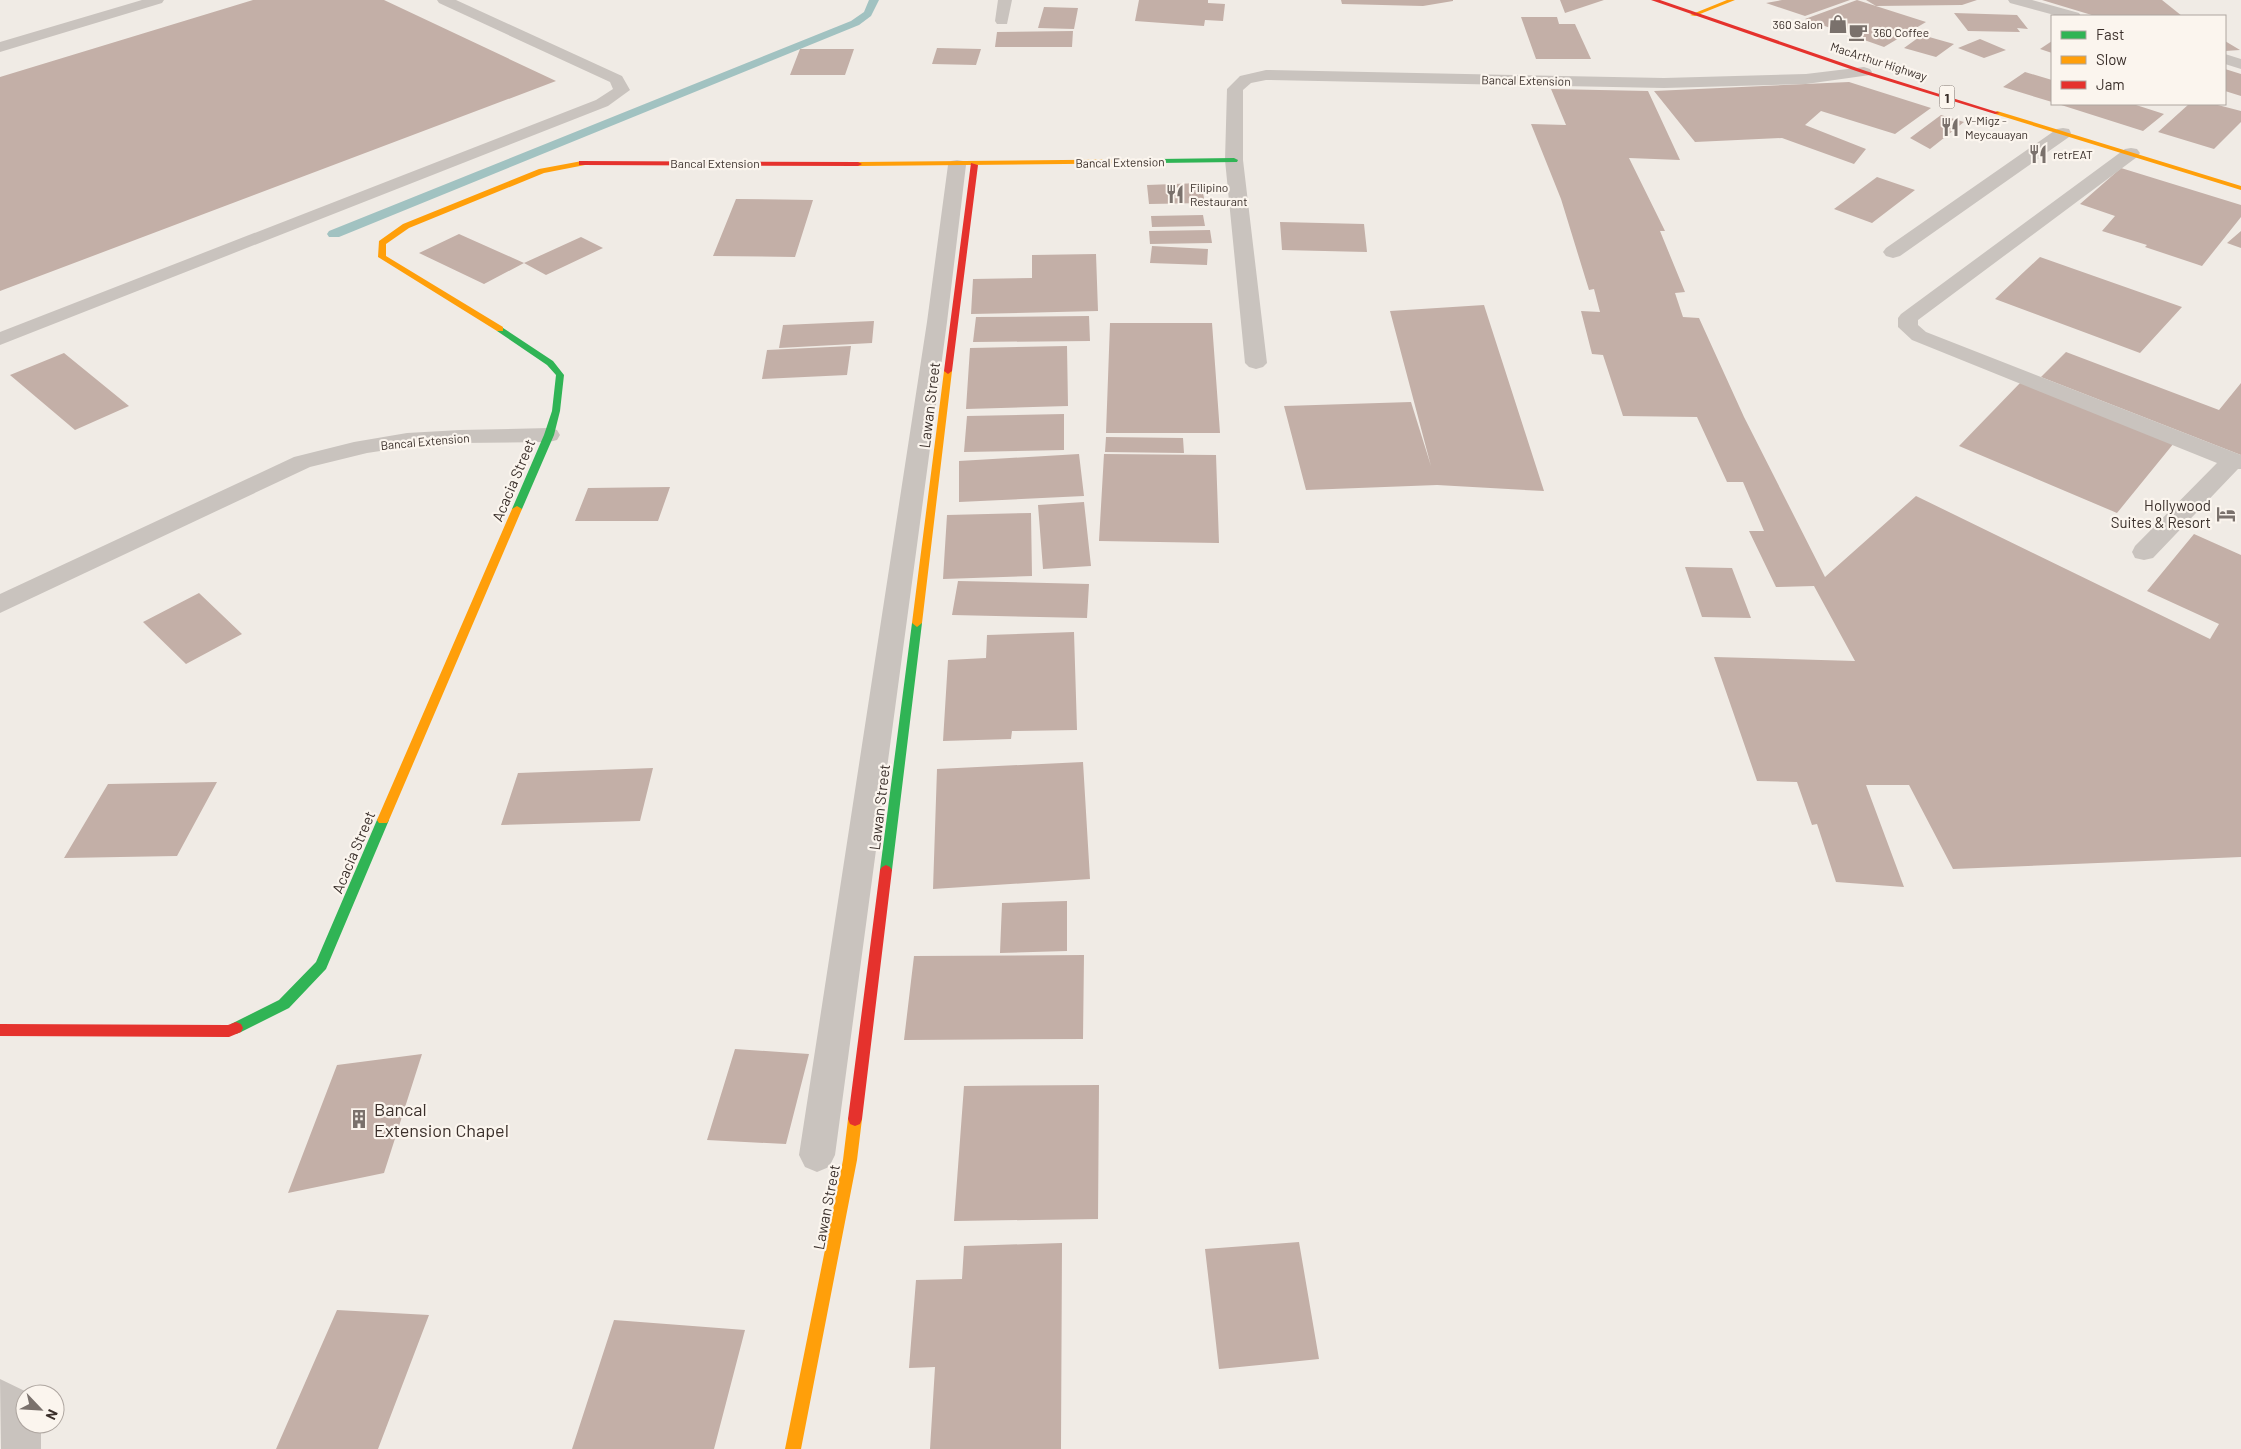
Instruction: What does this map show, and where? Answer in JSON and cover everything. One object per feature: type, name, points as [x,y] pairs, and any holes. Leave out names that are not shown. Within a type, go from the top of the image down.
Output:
[{"type":"main road","name":"MacArthur Highway","points":[[1654,0],[1864,72],[2241,188]]},
{"type":"main road","points":[[1694,15],[1732,0]]},
{"type":"main road","name":"Bancal Extension","points":[[549,435],[556,411],[560,375],[550,363],[522,342],[382,257],[382,243],[406,226],[542,171],[580,162],[965,165],[1234,160]]},
{"type":"main road","name":"Lawan Street","points":[[793,1449],[850,1160],[965,165]]},
{"type":"main road","name":"Acacia Street","points":[[0,1030],[230,1032],[284,1004],[315,971],[325,956],[549,435]]},
{"type":"street","points":[[0,46],[158,0]]},
{"type":"street","points":[[0,340],[602,103],[622,90],[616,79],[444,0]]},
{"type":"street","points":[[1002,21],[1005,0]]},
{"type":"street","points":[[2016,0],[2070,15]]},
{"type":"street","points":[[2226,59],[2241,64]]},
{"type":"street","name":"Bancal Extension","points":[[1234,160],[1234,90],[1246,79],[1266,76],[1664,83],[1806,79],[1864,72]]},
{"type":"street","points":[[1893,252],[2063,133]]},
{"type":"street","points":[[2131,153],[1908,318],[1908,327],[1919,336],[2237,461],[2144,552]]},
{"type":"street","points":[[1234,160],[1256,363]]},
{"type":"street","points":[[817,1155],[935,332],[965,165]]},
{"type":"street","name":"Bancal Extension","points":[[0,604],[302,462],[353,449],[406,440],[476,436],[549,435]]},
{"type":"street","points":[[0,1399],[21,1410],[21,1449]]},
{"type":"building","points":[[253,0],[384,0],[556,81],[0,291],[0,77]]},
{"type":"building","points":[[1139,0],[1208,0],[1208,3],[1225,4],[1223,21],[1205,20],[1204,26],[1135,21]]},
{"type":"building","points":[[1341,0],[1453,1],[1423,6],[1342,4]]},
{"type":"building","points":[[1560,0],[1604,0],[1565,13]]},
{"type":"building","points":[[1782,0],[1850,0],[1805,16],[1766,3]]},
{"type":"building","points":[[1857,0],[1926,22],[1884,47],[1805,19]]},
{"type":"building","points":[[1866,0],[1977,0],[1962,5],[1876,6]]},
{"type":"building","points":[[2042,0],[2162,0],[2181,15],[2092,15]]},
{"type":"building","points":[[1044,7],[1078,8],[1074,29],[1038,28]]},
{"type":"building","points":[[1954,13],[2017,15],[2028,29],[2017,28],[2020,32],[1968,31]]},
{"type":"building","points":[[1521,17],[1557,17],[1559,24],[1575,24],[1591,59],[1536,59]]},
{"type":"building","points":[[1073,31],[1072,47],[995,47],[997,32]]},
{"type":"building","points":[[1922,35],[1954,44],[1936,57],[1904,48]]},
{"type":"building","points":[[1980,39],[2006,50],[1984,58],[1958,48]]},
{"type":"building","points":[[2051,42],[2051,53],[2040,49]]},
{"type":"building","points":[[2226,42],[2240,50],[2226,51]]},
{"type":"building","points":[[937,48],[981,49],[976,65],[932,64]]},
{"type":"building","points":[[800,49],[854,49],[845,75],[790,75]]},
{"type":"building","points":[[2226,69],[2241,74],[2241,96],[2226,91]]},
{"type":"building","points":[[2025,72],[2051,80],[2051,102],[2003,87]]},
{"type":"building","points":[[1849,82],[1931,108],[1895,134],[1821,111],[1805,125],[1866,149],[1854,164],[1782,138],[1695,142],[1654,91]]},
{"type":"building","points":[[1551,89],[1648,91],[1680,160],[1629,158],[1665,231],[1660,231],[1685,292],[1675,293],[1683,317],[1699,318],[1744,417],[1825,577],[1916,496],[2210,639],[2219,624],[2147,591],[2194,534],[2241,555],[2241,857],[1953,869],[1909,785],[1866,785],[1904,887],[1836,882],[1817,824],[1812,825],[1797,782],[1757,781],[1714,657],[1855,661],[1814,586],[1776,587],[1749,531],[1764,531],[1743,482],[1727,482],[1697,417],[1623,416],[1603,355],[1592,354],[1581,311],[1600,312],[1594,289],[1589,290],[1561,199],[1531,124],[1566,125]]},
{"type":"building","points":[[2061,105],[2136,105],[2164,114],[2143,131]]},
{"type":"building","points":[[2188,105],[2218,105],[2241,111],[2241,122],[2214,149],[2158,132]]},
{"type":"building","points":[[1941,115],[1964,122],[1930,149],[1910,138]]},
{"type":"building","points":[[2121,168],[2241,205],[2241,217],[2202,266],[2145,247],[2147,245],[2102,231],[2115,216],[2080,204]]},
{"type":"building","points":[[1877,177],[1915,190],[1872,223],[1834,209]]},
{"type":"building","name":"Filipino Restaurant","points":[[1201,183],[1205,203],[1149,204],[1147,185]]},
{"type":"building","points":[[736,199],[813,200],[795,257],[713,256]]},
{"type":"building","points":[[1203,215],[1205,226],[1152,227],[1151,216]]},
{"type":"building","points":[[1280,222],[1364,224],[1367,252],[1282,250]]},
{"type":"building","points":[[1210,230],[1212,243],[1150,244],[1149,231]]},
{"type":"building","points":[[2241,231],[2241,248],[2227,243]]},
{"type":"building","points":[[459,234],[524,263],[484,284],[419,253]]},
{"type":"building","points":[[581,237],[603,248],[546,275],[524,263]]},
{"type":"building","points":[[1152,246],[1208,249],[1207,265],[1150,263]]},
{"type":"building","points":[[1096,254],[1098,311],[971,314],[973,279],[1032,278],[1032,255]]},
{"type":"building","points":[[2040,257],[2182,307],[2140,353],[1995,299]]},
{"type":"building","points":[[1484,305],[1544,491],[1437,485],[1306,490],[1284,406],[1411,402],[1431,466],[1390,311]]},
{"type":"building","points":[[1089,316],[1090,341],[973,342],[976,317]]},
{"type":"building","points":[[874,321],[872,343],[779,348],[783,325]]},
{"type":"building","points":[[1110,323],[1212,323],[1220,433],[1106,433]]},
{"type":"building","points":[[851,346],[847,375],[762,379],[767,350]]},
{"type":"building","points":[[1067,346],[1068,406],[966,409],[970,348]]},
{"type":"building","points":[[2066,352],[2219,410],[2241,383],[2241,455],[2041,377]]},
{"type":"building","points":[[64,353],[129,406],[75,430],[10,375]]},
{"type":"building","points":[[2021,382],[2174,443],[2117,513],[1959,446]]},
{"type":"building","points":[[1064,414],[1064,450],[964,452],[967,416]]},
{"type":"building","points":[[1106,437],[1183,438],[1184,453],[1105,452]]},
{"type":"building","points":[[1079,454],[1084,496],[959,502],[959,461]]},
{"type":"building","points":[[1104,454],[1216,455],[1219,543],[1099,541]]},
{"type":"building","points":[[670,487],[658,521],[575,521],[588,488]]},
{"type":"building","points":[[1084,502],[1091,566],[1043,569],[1038,505]]},
{"type":"building","points":[[1031,513],[1032,576],[943,579],[947,515]]},
{"type":"building","points":[[1685,567],[1732,568],[1751,618],[1702,617]]},
{"type":"building","points":[[958,581],[1089,584],[1087,618],[952,615]]},
{"type":"building","points":[[199,593],[242,634],[186,664],[143,622]]},
{"type":"building","points":[[1074,632],[1077,730],[1012,731],[1011,739],[943,741],[948,660],[986,658],[987,635]]},
{"type":"building","points":[[1083,762],[1090,879],[933,889],[937,769]]},
{"type":"building","points":[[653,768],[640,821],[501,825],[518,773]]},
{"type":"building","points":[[217,782],[177,856],[64,858],[108,784]]},
{"type":"building","points":[[1067,901],[1067,951],[1000,953],[1002,903]]},
{"type":"building","points":[[1084,955],[1083,1039],[904,1040],[914,956]]},
{"type":"building","points":[[735,1049],[809,1054],[786,1144],[707,1140]]},
{"type":"building","name":"Bancal Extension Chapel","points":[[422,1054],[384,1173],[288,1193],[337,1065]]},
{"type":"building","points":[[1099,1085],[1098,1219],[954,1221],[964,1086]]},
{"type":"building","points":[[1299,1242],[1319,1359],[1219,1369],[1205,1249]]},
{"type":"building","points":[[1062,1243],[1061,1449],[930,1449],[935,1367],[909,1368],[916,1280],[962,1279],[964,1246]]},
{"type":"building","points":[[337,1310],[429,1315],[378,1449],[276,1449]]},
{"type":"building","points":[[614,1320],[745,1330],[714,1449],[572,1449]]},
{"type":"waterway","points":[[334,234],[855,23],[867,14],[874,0]]},
{"type":"traffic: fast","points":[[1158,161],[1234,160]]},
{"type":"traffic: fast","points":[[500,329],[550,363],[560,375],[556,411],[549,435],[517,509]]},
{"type":"traffic: fast","points":[[886,870],[917,623]]},
{"type":"traffic: fast","points":[[236,1028],[284,1004],[321,965],[383,820]]},
{"type":"traffic: slow","points":[[1693,15],[1732,0]]},
{"type":"traffic: slow","points":[[1997,113],[2241,188]]},
{"type":"traffic: slow","points":[[858,164],[1158,161]]},
{"type":"traffic: slow","points":[[500,329],[382,257],[382,243],[406,226],[542,171],[582,163]]},
{"type":"traffic: slow","points":[[917,623],[948,371]]},
{"type":"traffic: slow","points":[[383,820],[517,509]]},
{"type":"traffic: slow","points":[[793,1449],[850,1160],[855,1119]]},
{"type":"traffic: jam","points":[[1654,0],[1864,72],[1997,113]]},
{"type":"traffic: jam","points":[[582,163],[858,164]]},
{"type":"traffic: jam","points":[[948,371],[974,165]]},
{"type":"traffic: jam","points":[[855,1119],[886,870]]},
{"type":"traffic: jam","points":[[0,1030],[229,1031],[236,1028]]},
{"type":"place","name":"360 Salon","points":[[1838,24]]},
{"type":"place","name":"360 Coffee","points":[[1858,32]]},
{"type":"place","name":"V-Migz - Meycauayan","points":[[1950,127]]},
{"type":"place","name":"retrEAT","points":[[2038,154]]},
{"type":"place","name":"Filipino Restaurant","points":[[1175,194]]},
{"type":"place","name":"Hollywood Suites & Resort","points":[[2226,514]]},
{"type":"place","name":"Bancal Extension Chapel","points":[[359,1119]]}]
